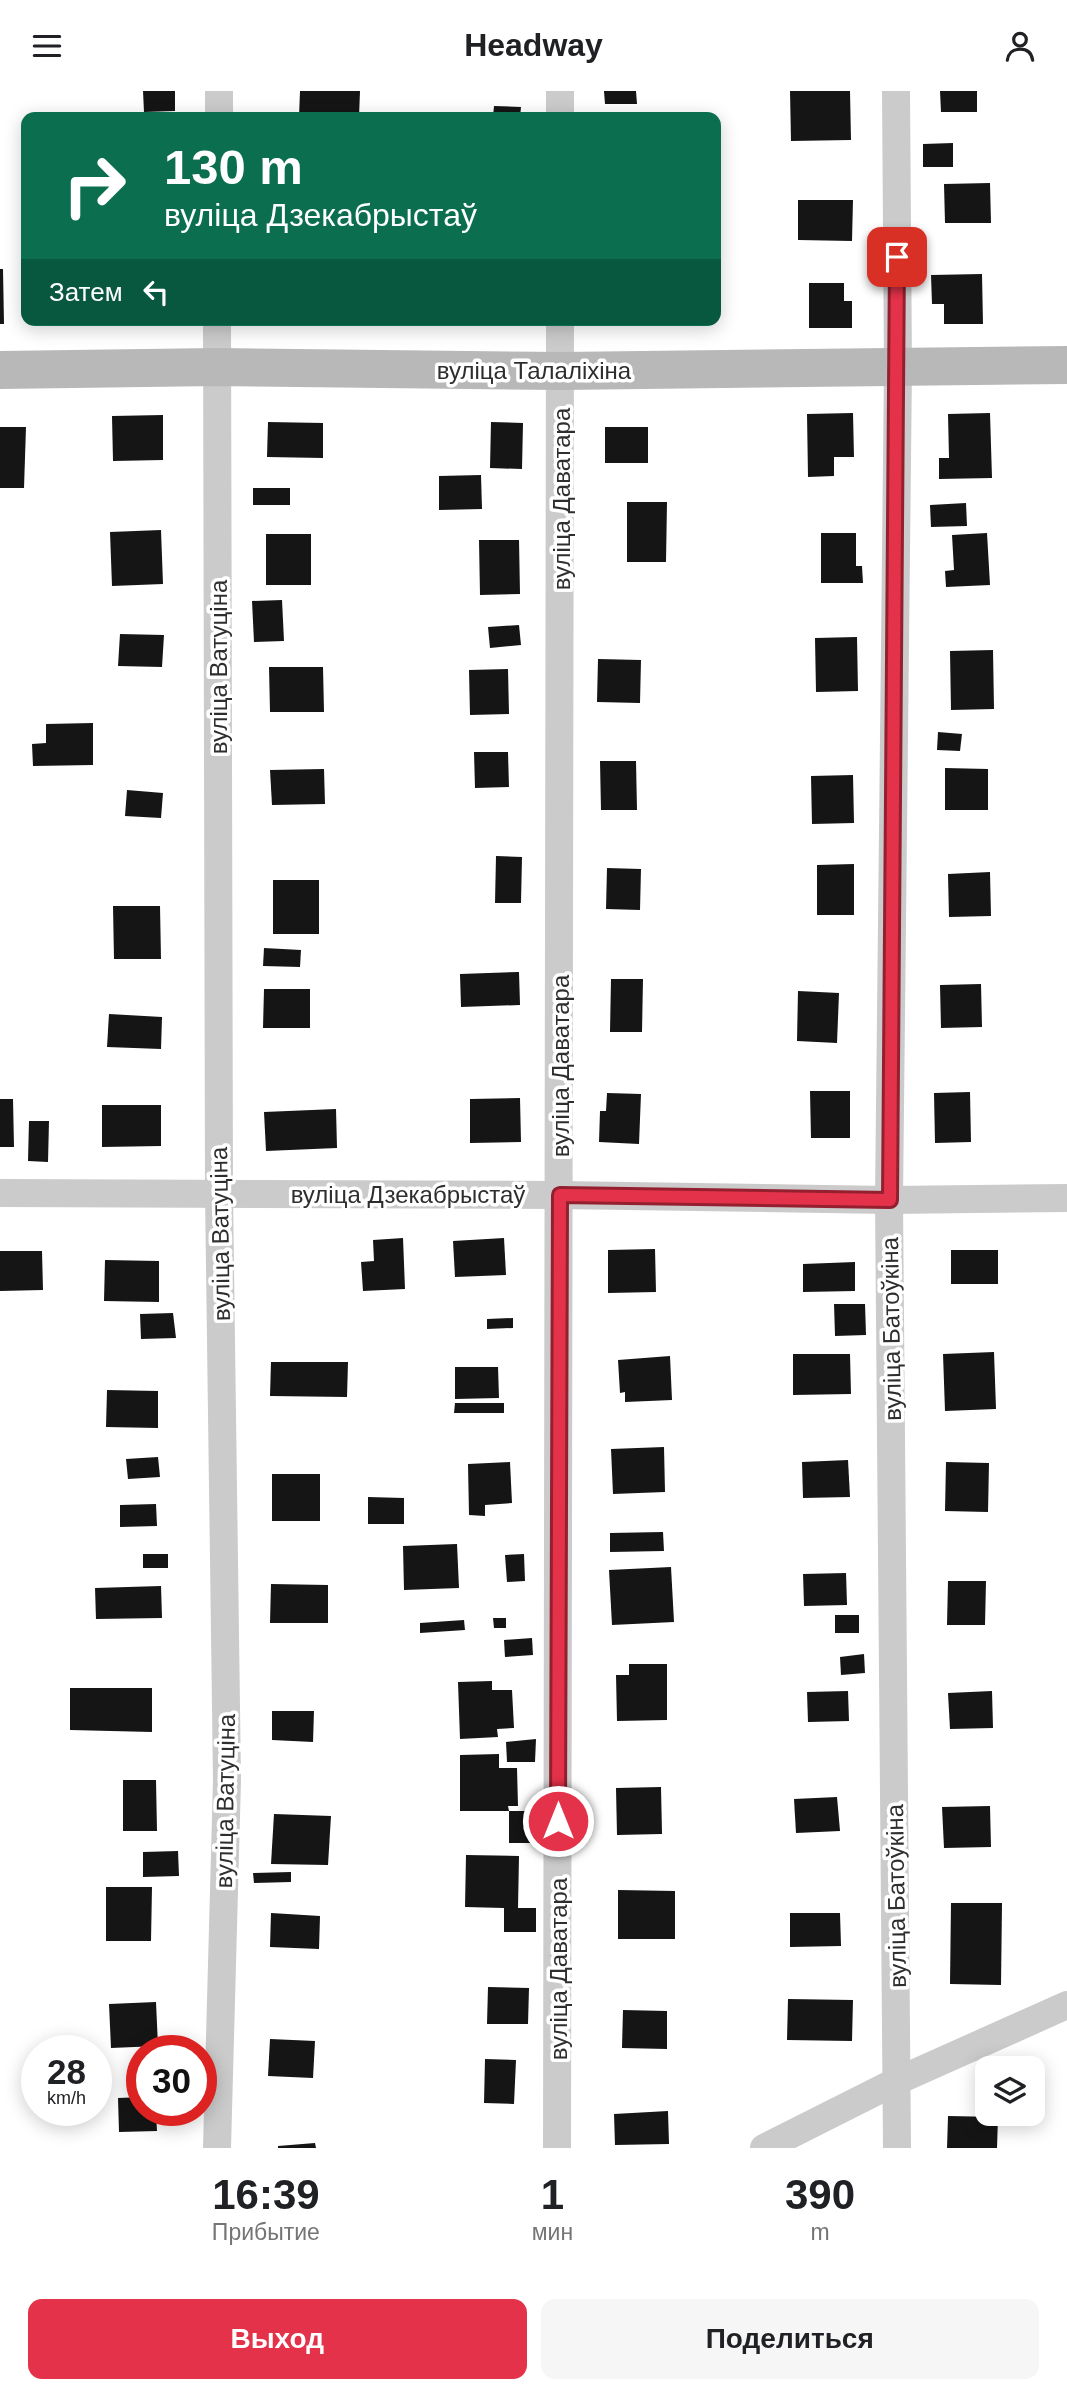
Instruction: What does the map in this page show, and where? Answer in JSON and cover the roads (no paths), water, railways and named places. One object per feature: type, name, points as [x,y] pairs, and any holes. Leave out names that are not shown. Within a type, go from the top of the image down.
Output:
[{"type":"street","points":[[219,91],[219,112]]},
{"type":"street","points":[[560,91],[560,112]]},
{"type":"street","name":"вуліца Батоўкіна","points":[[896,91],[898,368],[890,1200],[897,2148]]},
{"type":"street","name":"вуліца Ватуціна","points":[[217,326],[219,1193],[227,1780],[217,2148]]},
{"type":"street","name":"вуліца Даватара","points":[[557,2148],[560,326]]},
{"type":"street","name":"вуліца Талаліхіна","points":[[0,370],[217,367],[561,371],[1067,365]]},
{"type":"street","name":"вуліца Дзекабрыстаў","points":[[0,1193],[560,1195],[890,1200],[1067,1198]]},
{"type":"street","points":[[764,2148],[897,2081],[1067,2005]]}]
